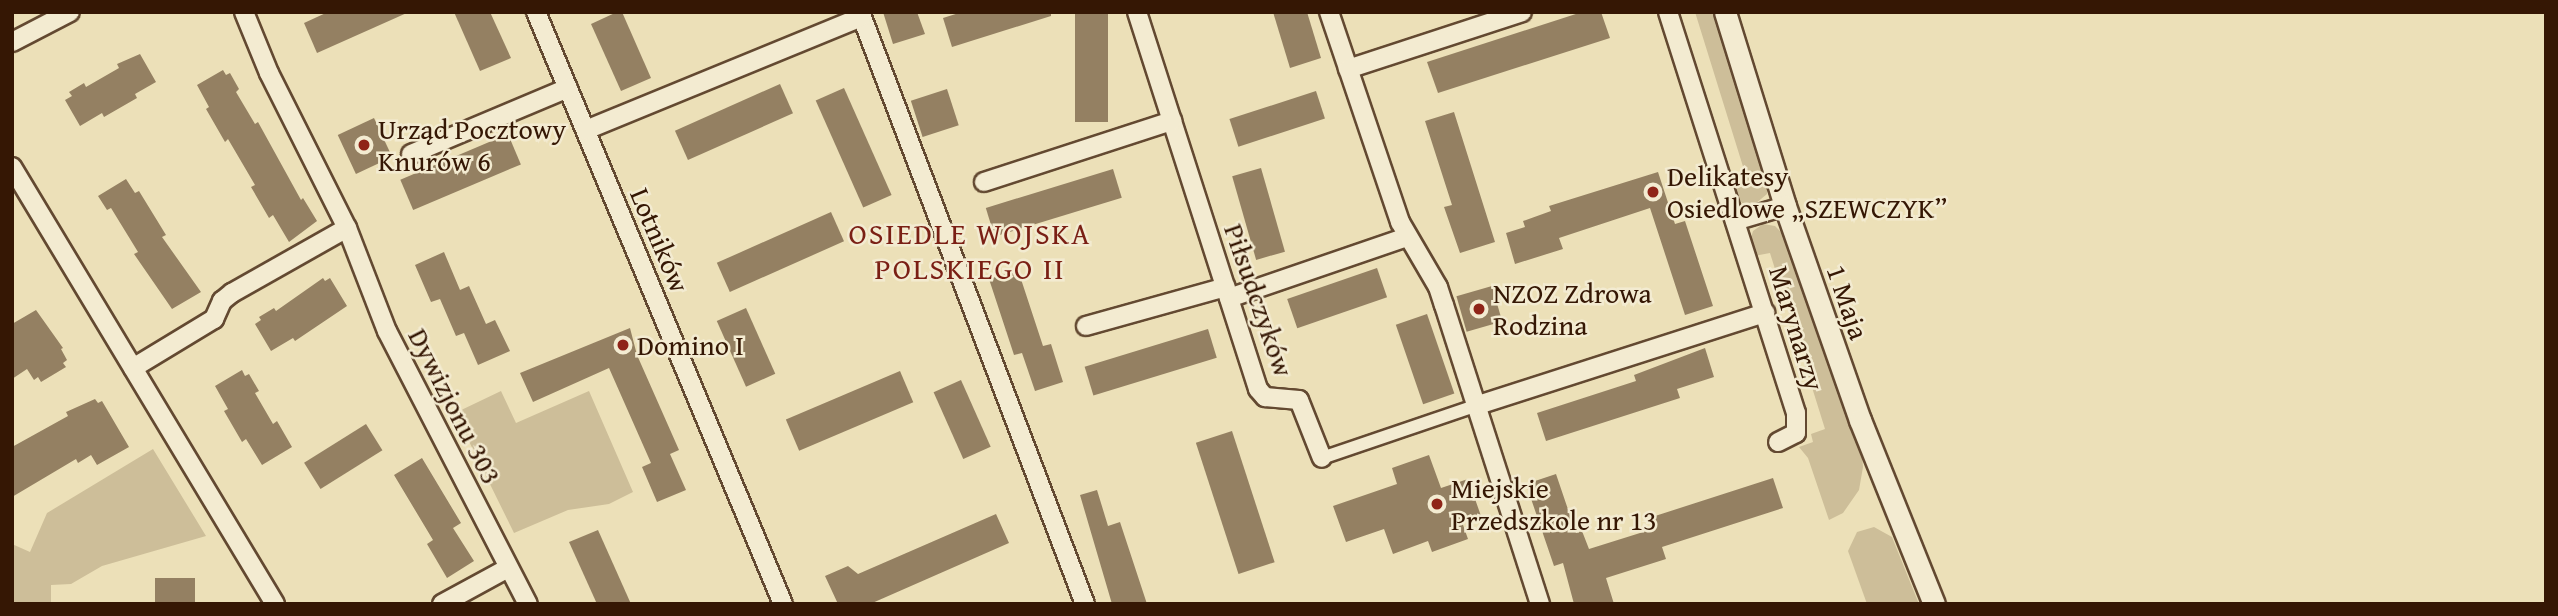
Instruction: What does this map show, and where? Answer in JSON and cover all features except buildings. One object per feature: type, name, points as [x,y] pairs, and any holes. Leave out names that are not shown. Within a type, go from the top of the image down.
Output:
[{"type":"street","points":[[12,42],[70,12]]},
{"type":"street","name":"Dywizjonu 303","points":[[244,12],[269,72],[347,228],[387,331],[528,604]]},
{"type":"street","name":"Lotników","points":[[536,12],[783,604]]},
{"type":"street","name":"Piłsudczyków","points":[[1137,12],[1261,394],[1299,400],[1322,458],[1475,406]]},
{"type":"street","points":[[1329,12],[1407,237],[1438,287],[1540,604]]},
{"type":"street","points":[[1348,69],[1522,12]]},
{"type":"street","name":"Marynarzy","points":[[1668,12],[1765,313],[1797,424],[1794,436],[1778,442]]},
{"type":"street","name":"1 Maja","points":[[1725,12],[1785,206],[1860,420],[1934,604]]},
{"type":"street","points":[[586,130],[861,14],[1085,604]]},
{"type":"street","points":[[411,154],[568,88]]},
{"type":"street","points":[[984,182],[1172,121]]},
{"type":"street","points":[[12,167],[275,604]]},
{"type":"street","points":[[1735,221],[1785,206]]},
{"type":"street","points":[[133,368],[214,319],[222,301],[232,293],[347,228]]},
{"type":"street","points":[[1086,326],[1227,293],[1407,237]]},
{"type":"street","points":[[1475,406],[1765,313]]},
{"type":"street","points":[[442,604],[508,568]]},
{"type":"shaded area","points":[[1695,12],[1713,12],[1767,184],[1767,194],[1755,204],[1742,203],[1733,190],[1730,178],[1745,173]]},
{"type":"shaded area","points":[[1763,224],[1775,226],[1783,234],[1862,455],[1859,490],[1843,513],[1829,520],[1808,458],[1799,447],[1813,442],[1811,434],[1825,429],[1770,253],[1754,256],[1750,241],[1753,231]]},
{"type":"shaded area","points":[[501,391],[516,423],[589,391],[633,492],[609,504],[568,510],[514,533],[455,413]]},
{"type":"shaded area","points":[[153,449],[206,536],[102,566],[71,584],[51,585],[51,604],[12,604],[12,544],[30,552],[47,513]]},
{"type":"shaded area","points":[[1874,527],[1892,537],[1919,604],[1867,604],[1848,551],[1857,532]]},
{"type":"place","name":"Urząd Pocztowy Knurów 6","points":[[364,145]]},
{"type":"place","name":"Delikatesy Osiedlowe „SZEWCZYK”","points":[[1653,192]]},
{"type":"place","name":"NZOZ Zdrowa Rodzina","points":[[1479,309]]},
{"type":"place","name":"Domino I","points":[[623,345]]},
{"type":"place","name":"Miejskie Przedszkole nr 13","points":[[1437,504]]},
{"type":"district","name":"OSIEDLE WOJSKA POLSKIEGO II","points":[[970,250]]}]
